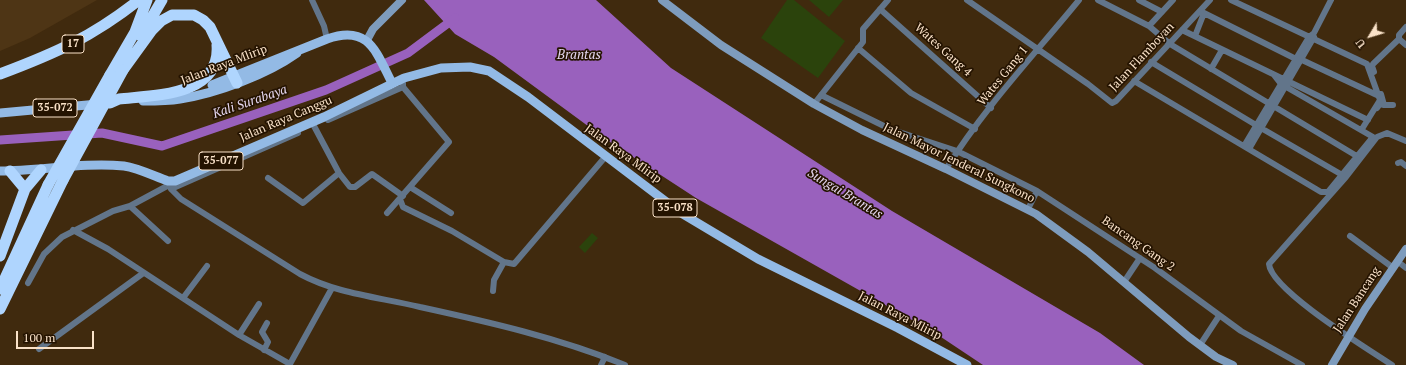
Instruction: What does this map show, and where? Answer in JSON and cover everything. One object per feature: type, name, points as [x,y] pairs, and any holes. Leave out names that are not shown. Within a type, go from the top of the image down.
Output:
[{"type":"highway","name":"17","points":[[0,68],[43,52],[91,29],[132,0]]},
{"type":"highway","name":"17","points":[[0,74],[49,56],[75,43],[107,25],[139,0]]},
{"type":"highway","points":[[0,289],[48,185],[135,32],[147,0]]},
{"type":"highway","points":[[0,309],[16,273],[63,180],[162,0]]},
{"type":"highway","points":[[124,67],[152,30],[161,21],[172,15],[194,15],[203,20],[210,28],[235,80]]},
{"type":"highway","points":[[110,103],[119,99],[176,92],[200,82],[210,74],[216,65],[218,55],[217,42]]},
{"type":"highway","points":[[0,256],[25,189],[41,170]]},
{"type":"highway","points":[[5,171],[25,189]]},
{"type":"main road","points":[[392,82],[370,43],[373,29],[402,0]]},
{"type":"main road","name":"Jalan Mayor Jenderal Sungkono","points":[[662,0],[738,57],[814,104],[885,141],[946,168],[1028,209],[1082,248],[1200,345],[1216,357],[1233,365]]},
{"type":"main road","name":"Jalan Raya Mlirip","points":[[0,113],[110,103],[179,99],[198,95],[285,62],[297,53],[337,36],[346,35],[370,43]]},
{"type":"main road","name":"Jalan Raya Mlirip","points":[[392,82],[403,82],[441,68],[457,66],[489,71],[528,97],[681,213],[758,258],[898,328],[966,365]]},
{"type":"main road","name":"Jalan Raya Canggu","points":[[169,185],[255,145],[324,116],[392,82]]},
{"type":"main road","points":[[5,171],[41,170],[92,165],[126,166],[169,185]]},
{"type":"main road","name":"Jalan Bancang","points":[[1332,365],[1348,336],[1406,249]]},
{"type":"street","points":[[312,0],[324,26],[327,39]]},
{"type":"street","points":[[967,0],[976,2],[1039,49]]},
{"type":"street","name":"Wates Gang 1","points":[[946,168],[974,129],[1079,0]]},
{"type":"street","points":[[1098,0],[1149,26],[1170,44],[1210,69],[1272,104],[1359,158]]},
{"type":"street","points":[[1141,0],[1162,12]]},
{"type":"street","points":[[1149,26],[1173,0]]},
{"type":"street","name":"Jalan Flamboyan","points":[[1039,49],[1112,103],[1116,101],[1182,30],[1202,12],[1210,0]]},
{"type":"street","points":[[1231,0],[1312,36],[1367,64],[1379,96],[1379,101],[1362,130]]},
{"type":"street","points":[[1246,147],[1299,60],[1331,0]]},
{"type":"street","points":[[814,104],[863,42],[863,29],[886,1]]},
{"type":"street","name":"Wates Gang 4","points":[[880,9],[991,108]]},
{"type":"street","points":[[1195,36],[1202,12],[1299,60],[1379,96]]},
{"type":"street","points":[[1384,105],[1372,66],[1399,39],[1399,35],[1406,27]]},
{"type":"street","points":[[1182,30],[1285,82],[1373,137],[1359,158]]},
{"type":"street","points":[[1399,39],[1406,45]]},
{"type":"street","points":[[858,48],[912,93],[974,129]]},
{"type":"street","points":[[1210,69],[1222,50]]},
{"type":"street","points":[[1152,62],[1258,127],[1344,176]]},
{"type":"street","points":[[1134,81],[1323,193],[1328,192],[1344,176]]},
{"type":"street","points":[[28,283],[50,246],[73,230],[113,211],[130,206],[169,185],[314,126],[403,82],[449,142],[387,212]]},
{"type":"street","points":[[1285,82],[1368,120]]},
{"type":"street","name":"Bancang Gang 2","points":[[821,95],[890,129],[957,151],[1038,191],[1140,258],[1241,331],[1302,365]]},
{"type":"street","points":[[1374,112],[1378,105],[1393,105]]},
{"type":"street","points":[[314,126],[340,173],[352,188],[368,175],[374,174],[401,198],[403,207],[452,231],[504,262],[512,264],[518,261],[606,156]]},
{"type":"street","points":[[885,141],[890,129]]},
{"type":"street","points":[[1392,365],[1348,336],[1290,294],[1269,266],[1277,254],[1377,137],[1387,133],[1406,141]]},
{"type":"street","points":[[1398,163],[1401,162],[1406,166]]},
{"type":"street","points":[[268,178],[301,203],[340,173]]},
{"type":"street","points":[[169,185],[181,199],[300,274],[332,288],[475,319],[545,337],[625,365]]},
{"type":"street","points":[[410,187],[451,213]]},
{"type":"street","points":[[1028,209],[1038,191]]},
{"type":"street","points":[[130,206],[168,241]]},
{"type":"street","points":[[73,230],[108,249],[142,274],[183,298],[239,335],[291,365],[332,288]]},
{"type":"street","points":[[1350,236],[1395,264],[1406,268]]},
{"type":"street","points":[[1124,282],[1140,258]]},
{"type":"street","points":[[492,291],[494,280],[504,262]]},
{"type":"street","points":[[183,298],[207,266]]},
{"type":"street","points":[[39,348],[142,274]]},
{"type":"street","points":[[239,335],[259,304]]},
{"type":"street","points":[[1200,345],[1219,316]]},
{"type":"street","points":[[264,350],[268,342],[262,332],[268,324]]},
{"type":"street","points":[[600,365],[605,357]]},
{"type":"shaded area","points":[[0,0],[97,0],[30,38],[0,51]]},
{"type":"green space","points":[[787,0],[794,0],[845,41],[818,78],[761,38]]},
{"type":"green space","points":[[809,0],[843,0],[829,17]]},
{"type":"green space","points":[[592,233],[598,238],[585,253],[579,247]]},
{"type":"water","name":"Brantas","points":[[424,0],[596,0],[671,68],[892,211],[1100,333],[1144,365],[983,365],[935,333],[696,198],[607,140],[494,57],[455,34]]},
{"type":"waterway","name":"Kali Surabaya","points":[[0,140],[102,133],[162,146],[326,90],[408,53],[455,18]]},
{"type":"water label","name":"Sungai Brantas","points":[[845,194]]}]
